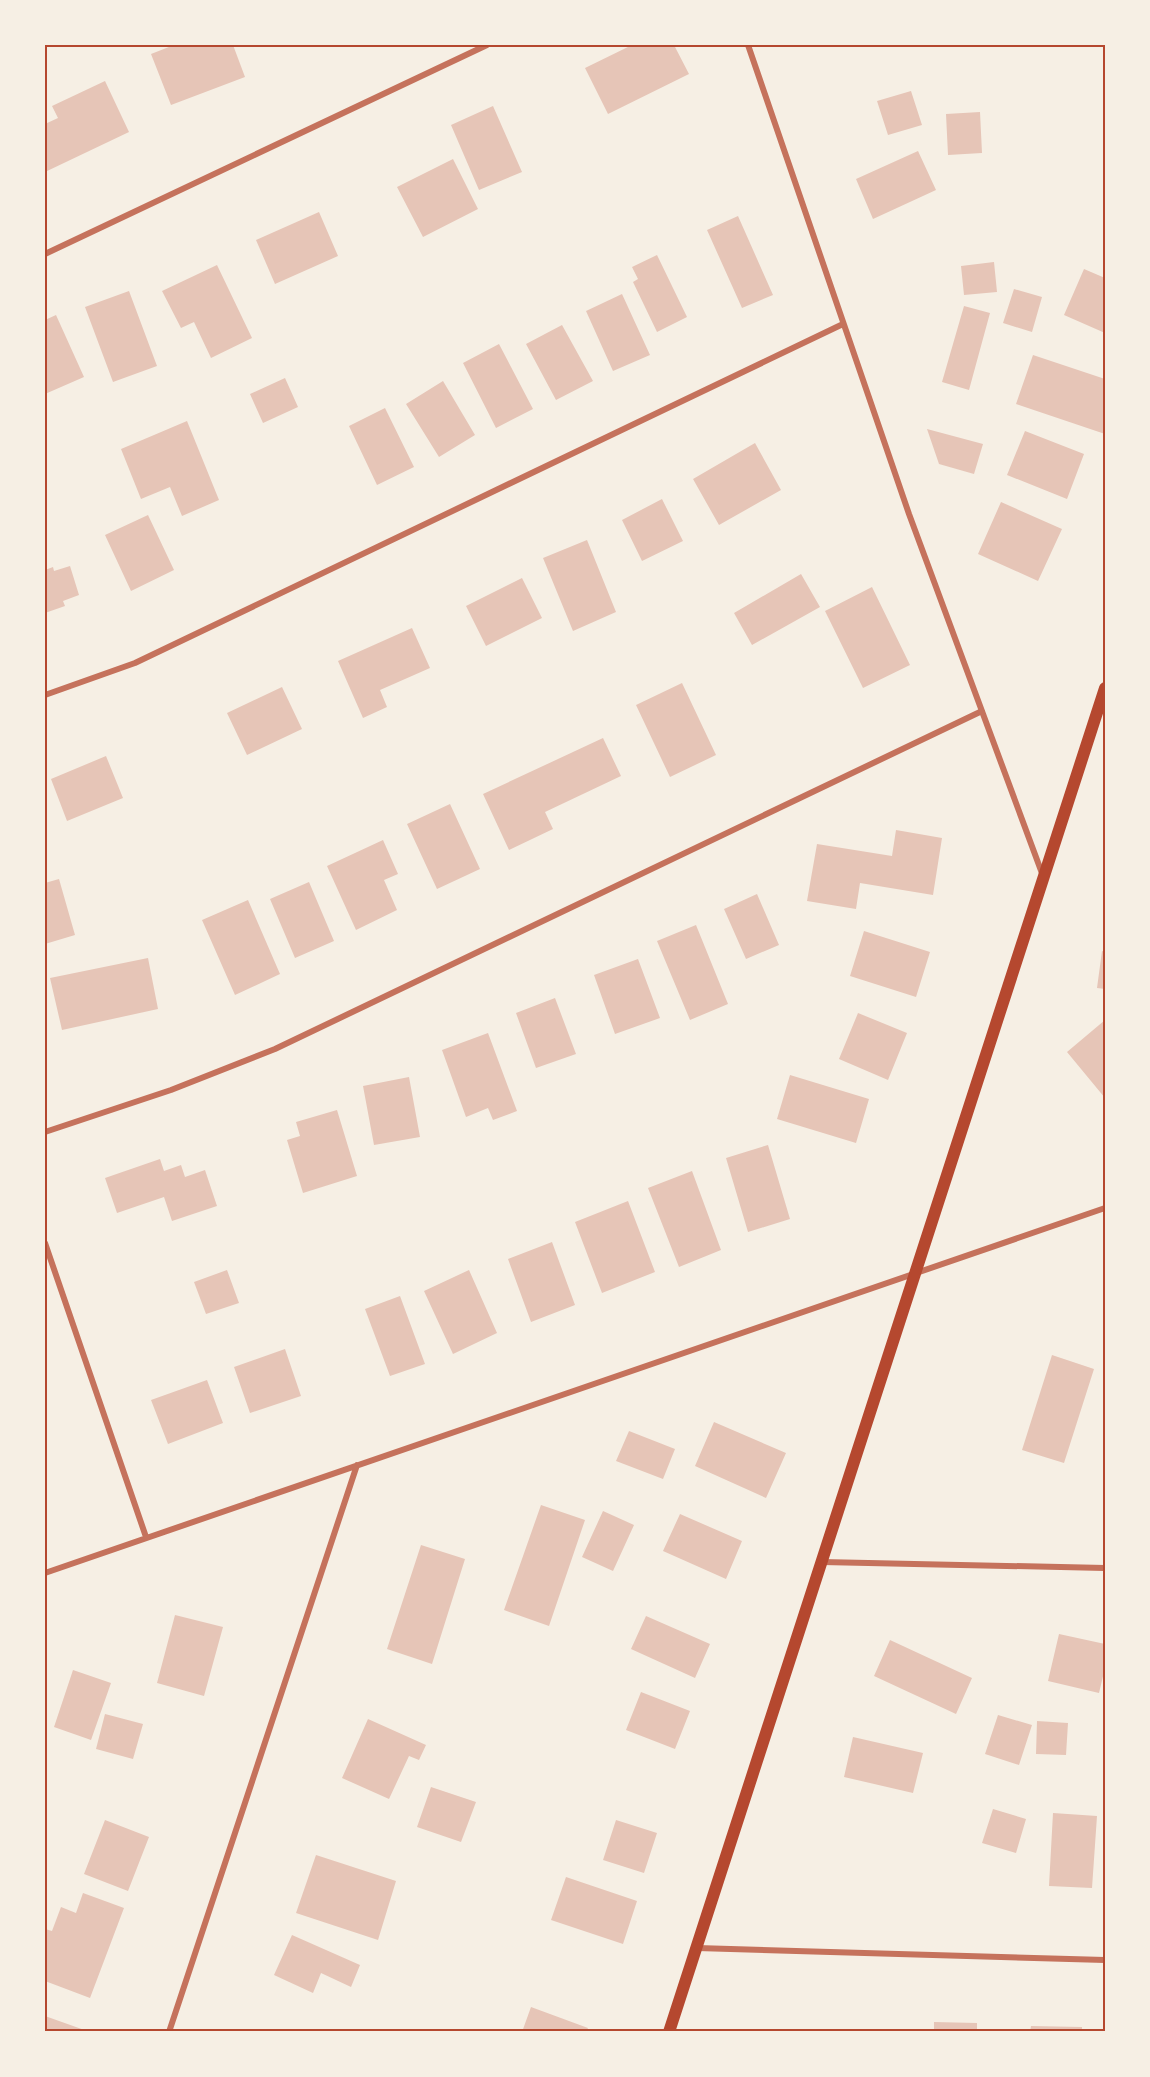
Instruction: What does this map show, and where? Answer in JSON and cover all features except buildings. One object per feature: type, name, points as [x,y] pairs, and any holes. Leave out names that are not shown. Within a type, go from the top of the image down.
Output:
[{"type":"main road","points":[[669,2032],[1105,688]]},
{"type":"street","points":[[45,254],[487,45]]},
{"type":"street","points":[[748,45],[909,514],[1044,879]]},
{"type":"street","points":[[45,696],[135,663],[843,324]]},
{"type":"street","points":[[45,1132],[171,1090],[275,1049],[982,711]]},
{"type":"street","points":[[45,1573],[1105,1208]]},
{"type":"street","points":[[45,1243],[146,1537]]},
{"type":"street","points":[[169,2032],[357,1465]]},
{"type":"street","points":[[822,1562],[1105,1568]]},
{"type":"street","points":[[697,1948],[1105,1960]]}]
